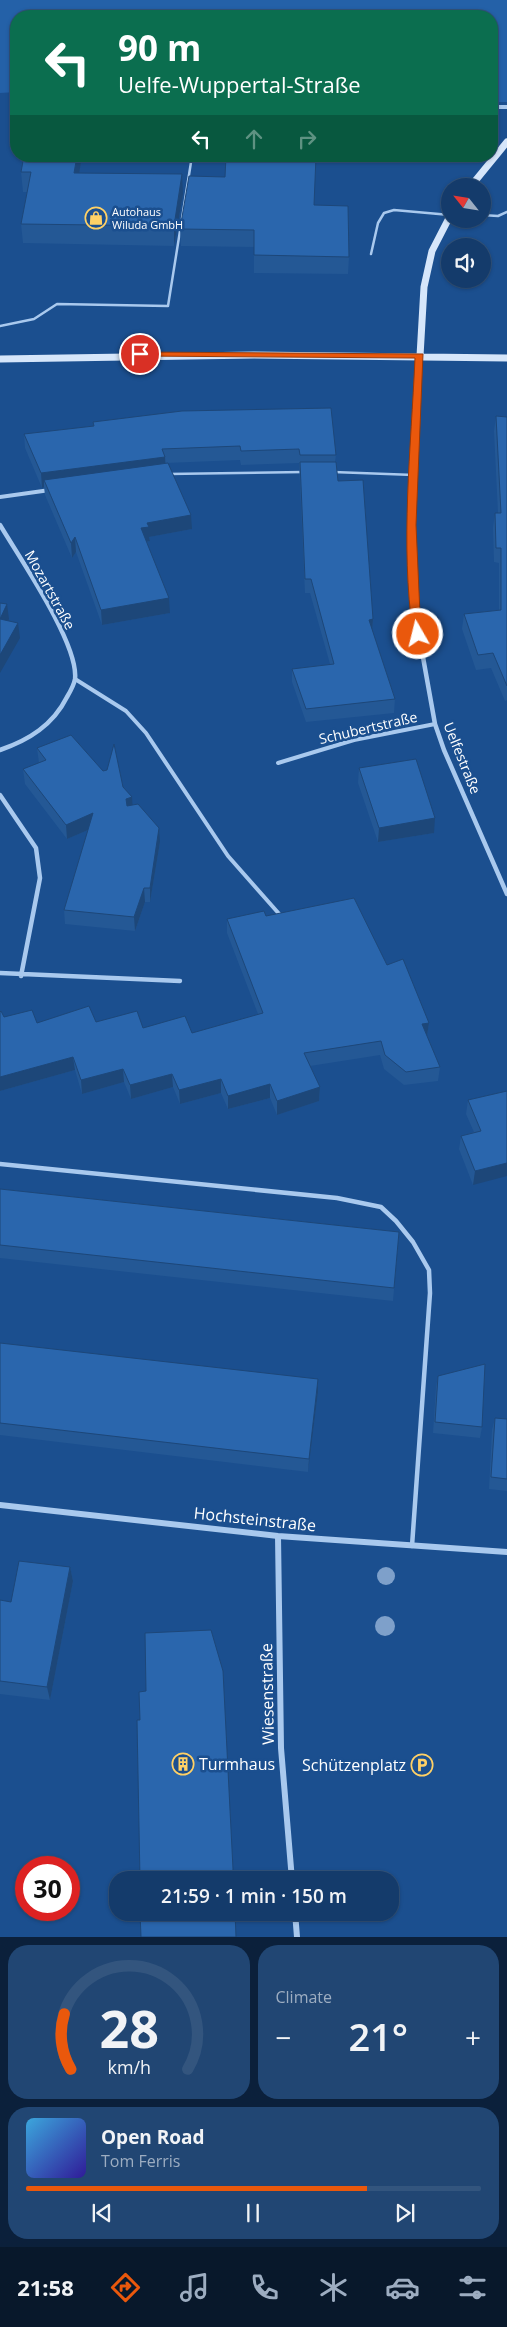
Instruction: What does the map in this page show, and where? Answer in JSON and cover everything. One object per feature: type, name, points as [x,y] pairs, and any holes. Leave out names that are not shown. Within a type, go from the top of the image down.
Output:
[{"type":"main road","points":[[498,153],[507,142]]},
{"type":"main road","points":[[478,178],[491,162]]},
{"type":"main road","points":[[420,356],[424,287],[432,251],[444,228]]},
{"type":"main road","points":[[0,359],[140,354],[507,358]]},
{"type":"street","name":"Uelfestraße","points":[[420,356],[412,525],[414,607],[420,647],[435,724],[444,750],[507,894]]},
{"type":"street","name":"Mozartstraße","points":[[0,525],[62,631],[71,657],[75,679]]},
{"type":"street","points":[[0,750],[20,744],[47,727],[62,709],[75,679]]},
{"type":"street","points":[[0,795],[36,848],[40,878],[21,976]]},
{"type":"street","points":[[0,973],[21,976],[113,977],[180,981]]},
{"type":"street","name":"Hochsteinstraße","points":[[0,1505],[278,1536],[412,1547],[507,1552]]},
{"type":"street","name":"Wiesenstraße","points":[[278,1536],[281,1748],[291,1871]]},
{"type":"street","points":[[296,1921],[297,1937]]},
{"type":"lane","points":[[0,326],[34,319],[57,304],[168,306],[191,162]]},
{"type":"lane","points":[[372,254],[378,223],[384,212],[394,210],[441,214]]},
{"type":"lane","points":[[491,216],[498,216],[507,212]]},
{"type":"lane","points":[[167,474],[313,472]]},
{"type":"lane","points":[[331,472],[414,475]]},
{"type":"lane","points":[[0,496],[60,489]]},
{"type":"lane","points":[[75,679],[126,711],[146,733],[228,856],[287,922]]},
{"type":"lane","name":"Schubertstraße","points":[[278,763],[354,740],[435,724]]},
{"type":"lane","points":[[0,1164],[337,1198],[381,1207],[413,1242],[429,1270],[430,1277],[412,1547]]},
{"type":"shaded area","points":[[0,0],[507,0],[507,102],[498,102],[498,10],[10,10],[10,92],[0,93]]},
{"type":"building","points":[[23,162],[76,162],[74,173],[182,174],[174,226],[21,224],[31,172],[21,172]]},
{"type":"building","points":[[226,162],[316,162],[314,205],[348,206],[349,257],[254,255],[254,230],[180,229],[189,176],[225,177]]},
{"type":"building","points":[[331,408],[336,455],[300,455],[299,449],[241,451],[240,446],[162,449],[165,457],[41,473],[24,434],[94,426],[93,422],[182,411]]},
{"type":"building","points":[[496,416],[507,417],[507,686],[493,653],[478,655],[464,614],[501,610],[501,548],[496,548],[495,513],[501,513]]},
{"type":"building","points":[[300,462],[336,462],[338,481],[363,480],[373,619],[369,620],[395,699],[306,709],[292,669],[334,664],[311,579],[305,579]]},
{"type":"building","points":[[168,463],[191,515],[147,523],[149,527],[141,528],[169,598],[101,610],[75,537],[71,543],[44,480]]},
{"type":"building","points":[[0,603],[7,604],[0,619]]},
{"type":"building","points":[[0,619],[18,623],[0,655]]},
{"type":"building","points":[[71,735],[103,771],[107,770],[114,744],[123,787],[132,797],[126,799],[127,806],[138,804],[159,828],[150,888],[144,888],[134,917],[64,910],[93,813],[66,825],[23,769],[46,760],[37,748]]},
{"type":"building","points":[[416,759],[435,818],[379,828],[359,768]]},
{"type":"building","points":[[354,898],[387,965],[403,959],[429,1023],[422,1024],[440,1067],[406,1072],[385,1055],[381,1041],[304,1053],[320,1087],[277,1101],[270,1084],[228,1096],[221,1079],[179,1090],[172,1074],[130,1085],[123,1069],[81,1080],[73,1057],[0,1077],[1,1011],[4,1017],[32,1010],[37,1023],[89,1006],[96,1022],[137,1011],[143,1028],[185,1016],[192,1033],[263,1013],[227,919],[264,911],[266,916]]},
{"type":"building","points":[[507,1091],[507,1163],[475,1171],[461,1136],[481,1131],[468,1100]]},
{"type":"building","points":[[0,1189],[399,1232],[394,1288],[0,1245]]},
{"type":"building","points":[[0,1343],[318,1379],[309,1459],[0,1423]]},
{"type":"building","points":[[485,1364],[482,1427],[435,1422],[438,1376]]},
{"type":"building","points":[[495,1418],[507,1419],[507,1479],[491,1477]]},
{"type":"building","points":[[19,1561],[70,1567],[47,1687],[0,1681],[0,1600],[11,1602]]},
{"type":"building","name":"Turmhaus","points":[[211,1630],[223,1671],[233,1871],[140,1871],[137,1720],[140,1720],[139,1692],[146,1691],[145,1633]]},
{"type":"building","points":[[140,1921],[235,1921],[236,1937],[141,1937]]},
{"type":"place","name":"Autohaus Wiluda GmbH","points":[[96,218]]},
{"type":"place","name":"Turmhaus","points":[[183,1764]]},
{"type":"place","name":"Schützenplatz","points":[[422,1765]]},
{"type":"route","points":[[140,354],[420,356],[412,525],[412,574],[418,634]]}]
